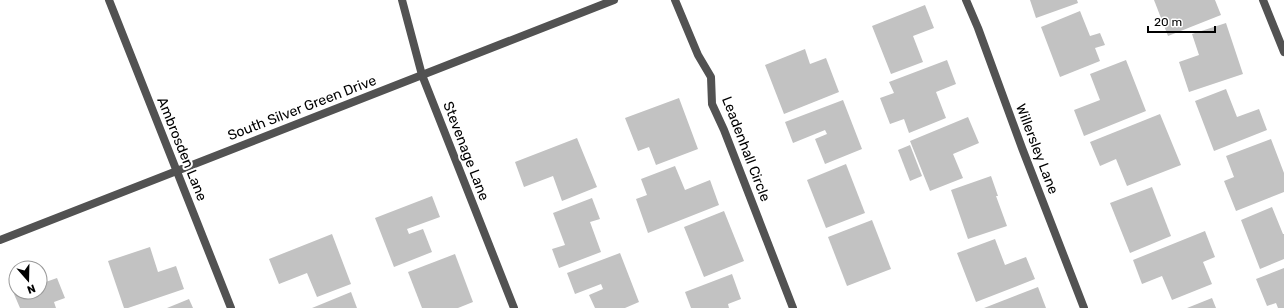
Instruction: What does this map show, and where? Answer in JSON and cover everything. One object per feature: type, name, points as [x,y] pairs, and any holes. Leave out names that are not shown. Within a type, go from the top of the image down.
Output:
[{"type":"street","name":"Ambrosden Lane","points":[[109,0],[231,308]]},
{"type":"street","name":"Stevenage Lane","points":[[402,0],[422,75],[514,308]]},
{"type":"street","name":"South Silver Green Drive","points":[[0,240],[614,0]]},
{"type":"street","name":"Leadenhall Circle","points":[[675,0],[698,55],[711,78],[712,104],[724,130],[794,308]]},
{"type":"street","name":"Willersley Lane","points":[[966,0],[1084,308]]},
{"type":"street","points":[[1263,0],[1284,52]]},
{"type":"building","points":[[1030,0],[1077,0],[1078,3],[1036,18]]},
{"type":"building","points":[[1154,0],[1215,0],[1221,15],[1168,36]]},
{"type":"building","points":[[925,5],[934,28],[913,36],[923,62],[891,74],[872,26]]},
{"type":"building","points":[[1080,11],[1090,36],[1100,33],[1105,45],[1095,48],[1100,61],[1060,77],[1041,27]]},
{"type":"building","points":[[1226,23],[1243,74],[1189,92],[1179,62],[1199,55],[1192,34]]},
{"type":"building","points":[[805,49],[810,64],[826,58],[839,92],[784,114],[765,65]]},
{"type":"building","points":[[947,60],[956,84],[936,92],[946,118],[909,133],[904,119],[890,124],[880,98],[894,93],[889,82]]},
{"type":"building","points":[[1126,60],[1146,111],[1084,136],[1074,110],[1100,100],[1090,74]]},
{"type":"building","points":[[1226,89],[1237,117],[1259,109],[1267,130],[1214,151],[1195,101]]},
{"type":"building","points":[[679,98],[698,149],[656,165],[649,147],[638,151],[625,118]]},
{"type":"building","points":[[843,100],[862,149],[825,164],[815,139],[827,134],[825,130],[793,143],[785,122]]},
{"type":"building","points":[[1160,114],[1181,165],[1127,186],[1116,159],[1100,166],[1090,142]]},
{"type":"building","points":[[968,117],[979,143],[953,154],[963,178],[930,191],[910,141]]},
{"type":"building","points":[[577,138],[597,187],[562,201],[553,176],[524,187],[515,162]]},
{"type":"building","points":[[1271,139],[1284,173],[1284,192],[1236,211],[1224,181],[1234,177],[1226,156]]},
{"type":"building","points":[[910,145],[922,176],[910,181],[898,150]]},
{"type":"building","points":[[846,164],[865,213],[826,228],[807,180]]},
{"type":"building","points":[[675,166],[685,190],[710,180],[719,205],[648,233],[636,199],[647,195],[641,179]]},
{"type":"building","points":[[991,176],[998,196],[996,196],[1007,226],[968,239],[951,190]]},
{"type":"building","points":[[1152,187],[1171,236],[1130,253],[1110,203]]},
{"type":"building","points":[[432,196],[440,217],[407,229],[409,234],[423,229],[432,252],[394,267],[375,218]]},
{"type":"building","points":[[592,198],[600,219],[590,222],[601,252],[559,268],[552,249],[565,245],[553,213]]},
{"type":"building","points":[[1272,207],[1284,234],[1284,259],[1260,269],[1241,220]]},
{"type":"building","points":[[724,211],[744,261],[704,277],[684,227]]},
{"type":"building","points":[[872,220],[891,269],[847,286],[828,237]]},
{"type":"building","points":[[1205,231],[1215,257],[1203,262],[1212,284],[1172,300],[1162,276],[1142,284],[1133,260]]},
{"type":"building","points":[[332,234],[351,284],[317,297],[307,273],[279,284],[269,259]]},
{"type":"building","points":[[995,239],[1005,265],[1026,257],[1035,279],[976,302],[957,253]]},
{"type":"building","points":[[150,247],[158,272],[176,266],[184,289],[128,308],[124,308],[108,261]]},
{"type":"building","points":[[620,253],[639,302],[625,308],[595,308],[589,295],[603,289],[601,284],[575,294],[567,273]]},
{"type":"building","points":[[455,254],[473,302],[458,308],[422,308],[408,272]]},
{"type":"building","points":[[1284,268],[1284,308],[1278,308],[1276,303],[1267,306],[1256,279]]},
{"type":"building","points":[[732,274],[741,299],[728,304],[729,308],[691,308],[685,292]]},
{"type":"building","points":[[57,278],[65,298],[54,302],[56,308],[20,308],[17,300],[48,300],[48,281]]},
{"type":"building","points":[[1038,287],[1046,308],[984,308]]},
{"type":"building","points":[[351,292],[357,308],[312,308]]},
{"type":"building","points":[[1212,298],[1216,308],[1187,308]]},
{"type":"building","points":[[189,299],[193,308],[167,308]]}]
